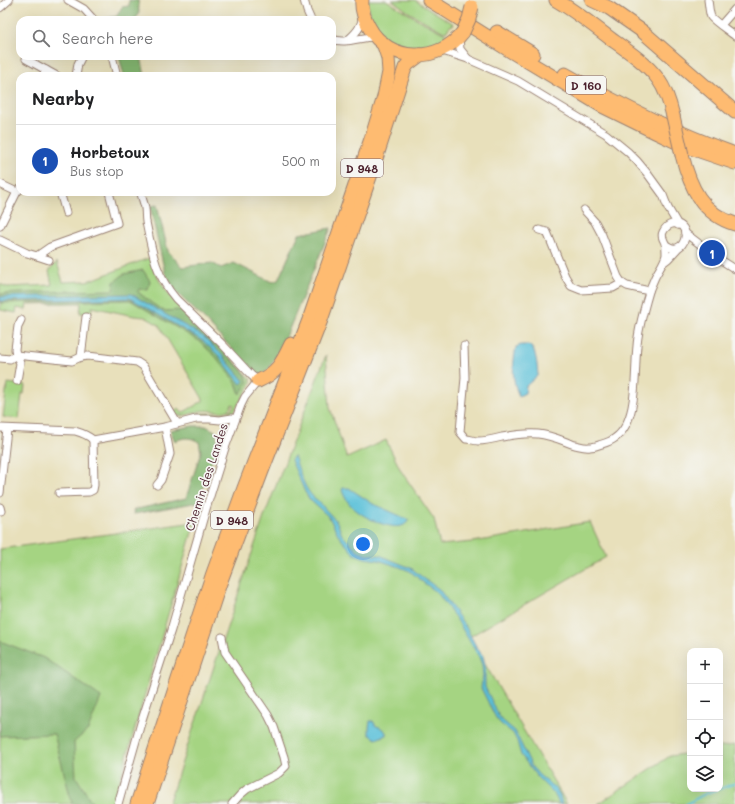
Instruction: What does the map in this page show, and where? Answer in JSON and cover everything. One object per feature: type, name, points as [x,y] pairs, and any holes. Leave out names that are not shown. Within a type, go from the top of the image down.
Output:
[{"type":"highway","points":[[362,0],[363,15],[371,31],[379,40],[394,50],[412,55],[420,55],[439,50],[453,43],[461,34],[469,19],[474,2]]},
{"type":"highway","name":"D 160","points":[[428,0],[602,106],[675,142],[735,162]]},
{"type":"highway","name":"D 160","points":[[446,0],[552,66],[607,97],[662,124],[735,154]]},
{"type":"highway","points":[[556,0],[574,11],[623,47],[650,70],[658,80],[669,99],[682,155],[689,179],[697,195],[716,215],[735,224]]},
{"type":"highway","points":[[592,0],[609,8],[642,31],[735,112]]},
{"type":"highway","name":"D 948","points":[[137,804],[214,569],[309,320],[384,97],[389,79],[389,66],[386,51],[379,40]]},
{"type":"highway","name":"D 948","points":[[147,804],[218,590],[259,478],[321,320],[373,168],[405,68],[420,55]]},
{"type":"highway","points":[[258,381],[273,373],[279,366],[291,345],[310,302],[318,294]]},
{"type":"street","points":[[0,8],[9,0]]},
{"type":"street","points":[[68,0],[84,9],[90,16]]},
{"type":"street","points":[[304,0],[309,16]]},
{"type":"street","points":[[708,0],[711,16],[735,36]]},
{"type":"street","points":[[721,25],[735,9]]},
{"type":"street","points":[[348,41],[359,29],[362,23],[363,15]]},
{"type":"street","points":[[461,34],[460,48],[468,59]]},
{"type":"street","points":[[336,40],[340,42],[348,41],[364,37],[379,40]]},
{"type":"street","points":[[439,50],[468,59],[518,82],[606,134],[637,161],[663,195],[668,208],[678,225]]},
{"type":"street","points":[[29,60],[44,72]]},
{"type":"street","points":[[77,72],[80,60]]},
{"type":"street","points":[[113,60],[116,72]]},
{"type":"street","points":[[0,184],[16,190]]},
{"type":"street","points":[[0,226],[16,196]]},
{"type":"street","points":[[61,196],[66,213]]},
{"type":"street","points":[[37,256],[50,247],[117,223],[110,196]]},
{"type":"street","points":[[142,196],[154,260],[159,273],[171,293],[258,381]]},
{"type":"street","points":[[464,346],[465,371],[460,432],[466,439],[477,441],[537,434],[583,447],[590,447],[608,443],[616,438],[628,421],[634,390],[640,327],[649,291],[666,255],[662,235],[666,227],[668,208]]},
{"type":"street","points":[[584,210],[595,222],[602,235],[618,277],[622,282],[627,286],[649,291]]},
{"type":"street","points":[[664,262],[686,238],[683,228],[678,225],[672,224],[666,227]]},
{"type":"street","points":[[539,230],[547,232],[565,276],[571,286],[581,290],[613,288],[622,282]]},
{"type":"street","points":[[685,233],[735,269]]},
{"type":"street","points":[[0,240],[27,253],[49,260]]},
{"type":"street","points":[[665,244],[673,248],[690,243],[699,243]]},
{"type":"street","points":[[81,357],[86,316]]},
{"type":"street","points":[[17,381],[20,363],[16,355],[15,348],[18,326],[21,320]]},
{"type":"street","points":[[0,358],[10,359],[16,355],[72,361],[88,356],[137,362],[143,366],[178,424]]},
{"type":"street","name":"Chemin des Landes","points":[[118,804],[141,723],[171,630],[225,448],[238,411],[243,401],[258,381]]},
{"type":"street","points":[[93,440],[178,424],[196,419],[236,419]]},
{"type":"street","points":[[220,420],[232,429]]},
{"type":"street","points":[[156,485],[161,480],[170,454],[164,426]]},
{"type":"street","points":[[0,493],[4,428],[75,431],[89,436],[93,440],[93,490],[89,492],[59,493]]},
{"type":"street","points":[[222,637],[225,652],[268,715],[274,727],[286,766],[279,773],[247,789],[232,804]]},
{"type":"green space","points":[[129,0],[138,0],[139,12],[137,16],[117,16],[122,7],[129,6]]},
{"type":"green space","points":[[367,0],[386,0],[451,37],[433,47],[416,50],[400,48],[384,38],[371,21]]},
{"type":"green space","points":[[392,0],[415,0],[454,24],[444,32],[410,13]]},
{"type":"green space","points":[[120,60],[142,60],[144,72],[123,72]]},
{"type":"green space","points":[[157,205],[168,251],[182,267],[212,263],[221,268],[234,263],[272,282],[278,280],[299,234],[331,228],[283,344],[269,369],[262,375],[254,373],[207,322],[175,291],[165,273],[150,206]]},
{"type":"green space","points":[[149,258],[159,280],[170,296],[209,334],[251,379],[251,384],[233,414],[227,417],[197,416],[196,414],[218,414],[230,412],[234,405],[232,404],[229,410],[218,412],[200,411],[178,416],[174,412],[179,409],[182,413],[203,401],[203,399],[159,325],[145,317],[92,307],[91,314],[80,313],[81,303],[27,304],[26,310],[17,308],[16,313],[0,310],[0,284],[7,287],[52,285],[49,271],[57,262],[63,282],[86,281]]},
{"type":"green space","points":[[143,270],[150,281],[148,290],[139,289],[138,292],[164,311],[180,310],[214,341],[246,375],[248,383],[240,394],[236,383],[216,357],[199,341],[130,300],[0,303],[0,294],[113,290],[114,282],[124,274]]},
{"type":"green space","points":[[326,355],[330,408],[347,458],[386,440],[401,471],[434,519],[440,545],[473,542],[590,522],[606,557],[469,637],[567,804],[168,804],[264,517]]},
{"type":"green space","points":[[7,383],[25,385],[24,394],[22,394],[19,419],[3,417]]},
{"type":"green space","points":[[193,426],[206,426],[215,431],[218,441],[199,502],[134,514],[133,510],[186,498],[201,452],[199,442],[187,438],[175,441],[170,430]]},
{"type":"green space","points":[[195,522],[113,804],[0,804],[0,549]]},
{"type":"green space","points":[[0,641],[44,658],[101,697],[88,730],[74,742],[76,777],[93,804],[72,804],[54,734],[0,736]]},
{"type":"green space","points":[[735,745],[735,804],[598,804],[670,756],[687,753],[687,792],[723,792],[723,747]]},
{"type":"water","points":[[131,294],[204,337],[244,381],[241,384],[219,356],[203,341],[130,298],[0,301],[0,297]]},
{"type":"water","points":[[528,345],[533,350],[536,358],[538,375],[526,386],[525,393],[519,396],[516,390],[514,378],[514,365],[516,347]]},
{"type":"water","points":[[294,456],[309,492],[337,522],[342,535],[357,551],[366,555],[379,555],[411,568],[439,589],[466,627],[483,656],[485,664],[485,687],[499,716],[515,731],[532,767],[556,789],[560,795],[562,804],[559,804],[556,797],[537,777],[521,755],[513,733],[496,718],[481,688],[483,676],[482,665],[479,657],[457,620],[437,592],[410,571],[378,560],[365,558],[354,554],[340,538],[329,517],[310,500],[305,492],[291,460]]},
{"type":"water","points":[[343,488],[349,488],[373,504],[409,520],[405,525],[393,526],[372,520],[351,506],[344,495],[342,490]]},
{"type":"water","points":[[370,721],[373,721],[376,726],[380,727],[386,732],[386,735],[376,739],[369,734]]},
{"type":"waterway","points":[[723,788],[735,783]]},
{"type":"waterway","points":[[686,804],[710,792]]},
{"type":"place","name":"Horbetoux","points":[[712,253]]}]
